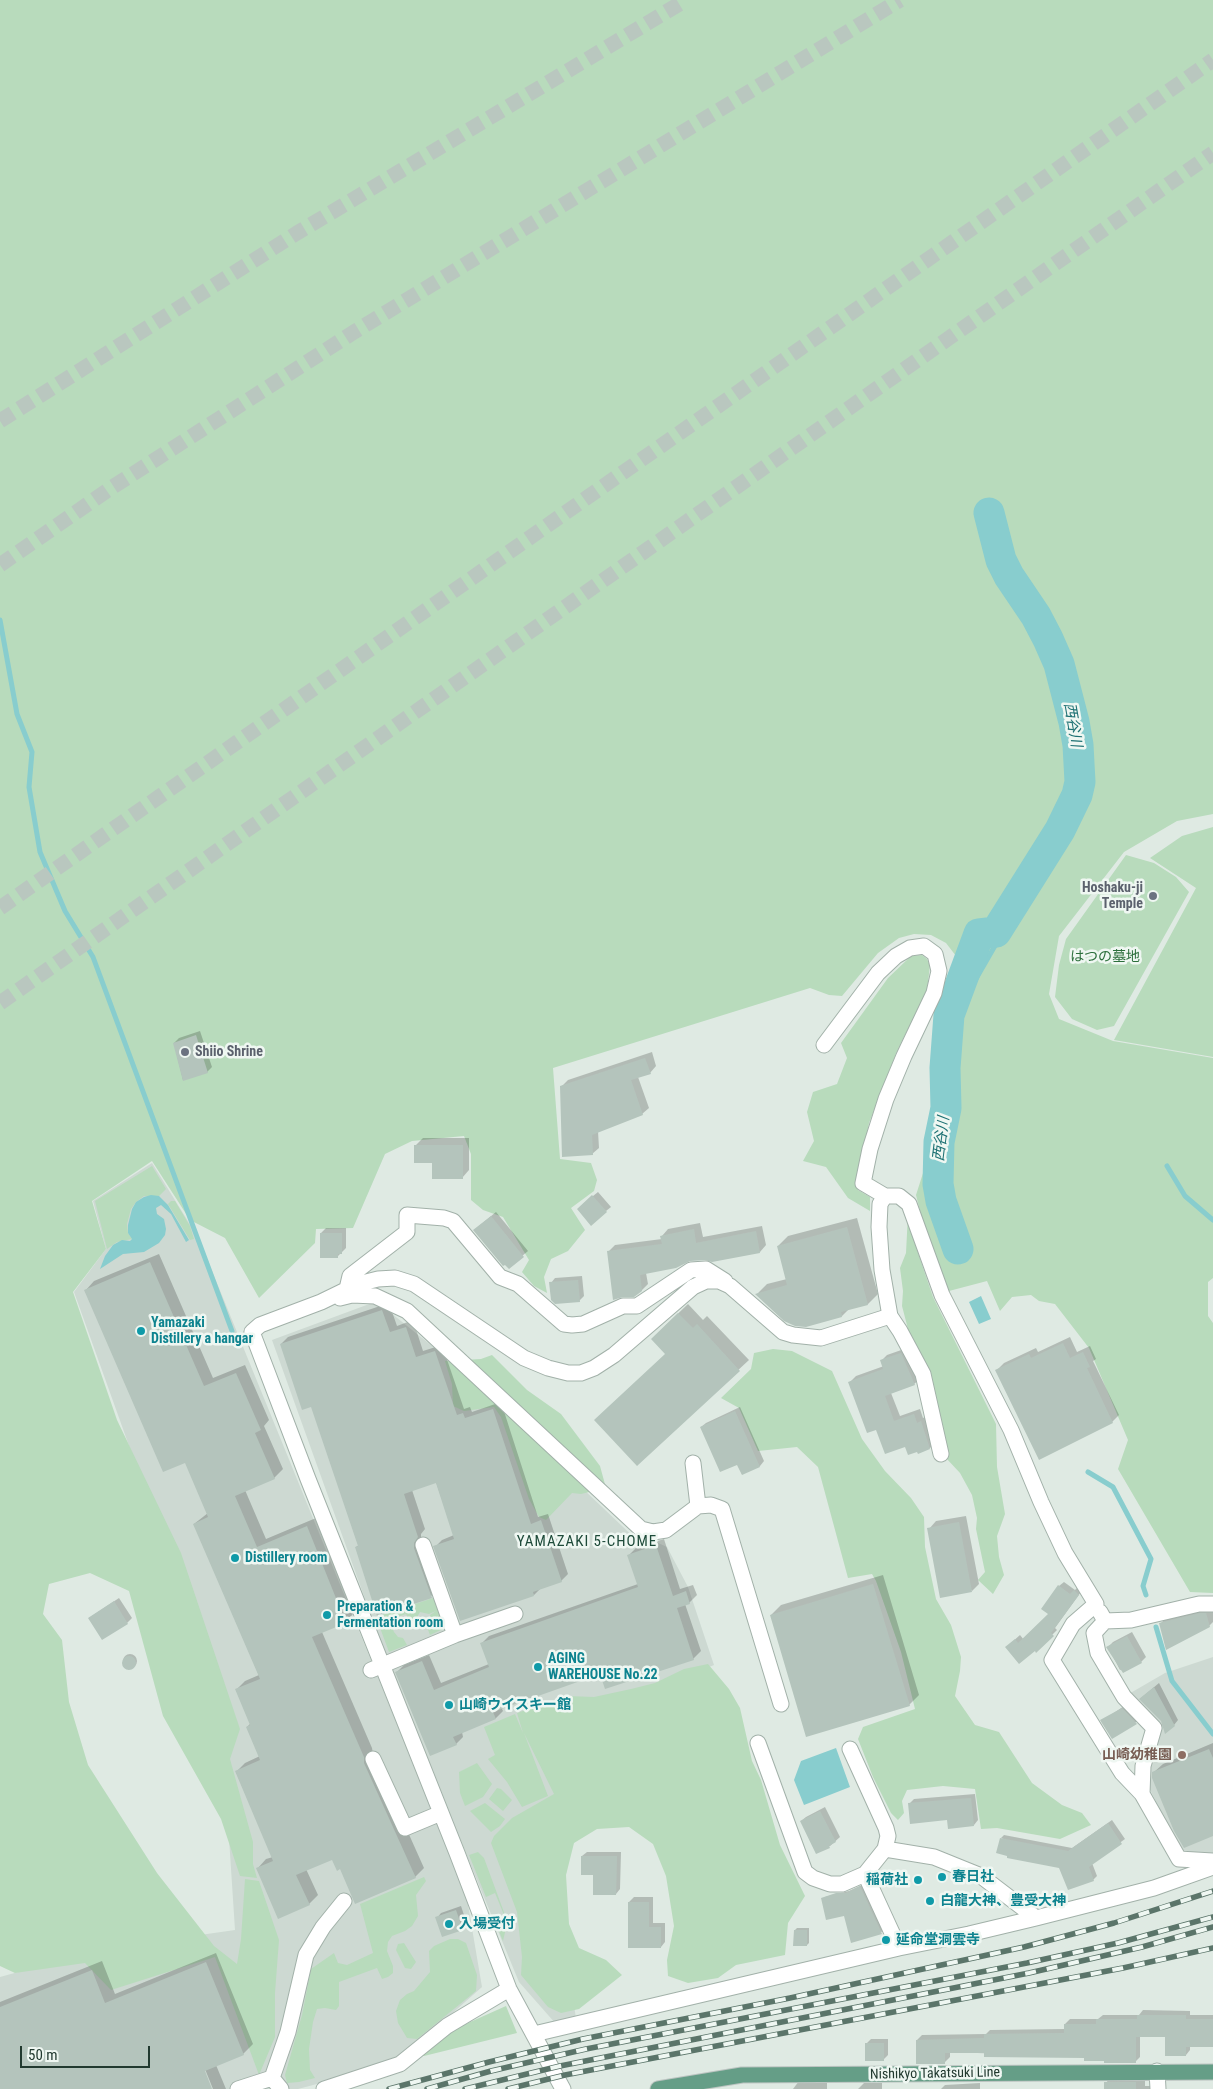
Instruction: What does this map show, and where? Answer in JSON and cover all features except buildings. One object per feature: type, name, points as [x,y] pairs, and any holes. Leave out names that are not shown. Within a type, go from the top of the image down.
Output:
[{"type":"main road","name":"Nishikyo Takatsuki Line","points":[[658,2089],[685,2087],[742,2075],[1213,2072]]},
{"type":"street","points":[[824,1045],[878,973],[896,956],[910,948],[924,946],[935,954],[939,971],[934,993],[886,1099],[868,1158],[863,1183],[885,1196],[899,1196],[909,1204],[942,1294],[1011,1430],[1065,1553],[1105,1622]]},
{"type":"street","points":[[885,1196],[880,1204],[879,1227],[882,1270],[890,1316],[923,1374],[942,1454]]},
{"type":"street","points":[[347,1289],[350,1276],[406,1232],[407,1215],[444,1218],[453,1221],[500,1277],[518,1284],[564,1324],[583,1324],[623,1306],[636,1306],[691,1270],[706,1269],[730,1286],[783,1332],[793,1336],[821,1338],[890,1316]]},
{"type":"street","points":[[563,2089],[509,1989],[442,1813],[377,1667],[252,1332],[260,1325],[321,1302],[358,1284],[378,1279],[395,1278],[414,1284],[524,1358],[548,1368],[568,1373],[582,1373],[594,1368],[614,1355],[693,1287],[706,1281],[719,1281],[730,1286]]},
{"type":"street","points":[[321,1302],[352,1295],[375,1296],[407,1311],[641,1529],[653,1532],[666,1530],[698,1506],[711,1505],[722,1509],[781,1704]]},
{"type":"street","points":[[694,1463],[698,1506]]},
{"type":"street","points":[[423,1545],[455,1635]]},
{"type":"street","points":[[1096,1604],[1073,1624],[1052,1660],[1122,1773],[1142,1794],[1180,1859],[1213,1861]]},
{"type":"street","points":[[1142,1794],[1143,1766],[1154,1728],[1124,1697],[1098,1653],[1094,1633],[1105,1622],[1131,1620],[1199,1604],[1213,1604]]},
{"type":"street","points":[[377,1667],[455,1635],[515,1614]]},
{"type":"street","points":[[758,1743],[805,1872],[813,1878],[830,1884],[842,1884],[865,1874],[886,1849],[888,1836],[850,1749]]},
{"type":"street","points":[[373,1759],[405,1828],[442,1813]]},
{"type":"street","points":[[886,1849],[934,1857],[981,1876],[1036,1918]]},
{"type":"street","points":[[534,2034],[898,1948],[970,1934],[1036,1918],[1154,1888],[1213,1867]]},
{"type":"street","points":[[865,1874],[898,1948]]},
{"type":"street","points":[[238,2089],[277,2084],[306,1955],[323,1927],[344,1901]]},
{"type":"street","points":[[324,2089],[400,2064],[447,2026],[509,1989]]},
{"type":"street","points":[[1157,2071],[1158,2089]]},
{"type":"shaded area","points":[[152,1163],[199,1239],[466,1893],[482,1987],[396,2063],[298,2089],[0,2089],[0,1977],[102,1949],[235,1930],[220,1700],[74,1292],[106,1249],[93,1201]]},
{"type":"shaded area","points":[[372,1303],[386,1309],[437,1350],[642,1545],[654,1541],[667,1547],[688,1587],[714,1665],[595,1714],[559,1912],[576,2018],[556,2024],[519,1982],[392,1674],[272,1340]]},
{"type":"shaded area","name":"山崎幼稚園","points":[[1213,1657],[1213,1856],[1181,1854],[1146,1781],[1157,1728],[1127,1695],[1165,1673]]},
{"type":"green space","points":[[0,0],[1213,0],[1213,814],[1177,821],[1124,852],[1059,936],[1049,994],[1059,1019],[1113,1041],[1213,1058],[1213,1278],[1208,1282],[1208,1316],[1213,1323],[1213,1593],[1190,1592],[1118,1469],[1128,1440],[1089,1348],[1055,1304],[1039,1301],[1031,1295],[1012,1297],[1000,1311],[987,1281],[949,1291],[924,1227],[916,1195],[947,1098],[950,1078],[944,1029],[956,975],[956,956],[946,943],[931,935],[914,934],[899,938],[878,953],[842,996],[829,995],[810,988],[553,1068],[560,1159],[591,1163],[597,1180],[594,1191],[571,1208],[585,1230],[568,1251],[551,1259],[544,1277],[547,1293],[534,1286],[522,1272],[529,1260],[503,1217],[483,1210],[471,1200],[471,1154],[464,1136],[412,1141],[385,1154],[353,1228],[316,1229],[315,1243],[259,1298],[225,1238],[190,1220],[152,1161],[92,1201],[106,1249],[73,1292],[117,1420],[181,1553],[240,1729],[230,1759],[253,1842],[253,1864],[257,1878],[240,1876],[221,1819],[163,1716],[129,1591],[90,1573],[49,1584],[43,1614],[62,1640],[69,1702],[88,1765],[157,1873],[214,1946],[237,1964],[241,1939],[245,1879],[259,1881],[279,1940],[275,1993],[275,2037],[259,2075],[215,1957],[111,1990],[85,1963],[15,1973],[0,1966]]},
{"type":"green space","points":[[1213,827],[1213,1057],[1114,1040],[1196,888],[1150,858],[1182,836]]},
{"type":"green space","name":"はつの墓地","points":[[1126,855],[1154,863],[1176,877],[1189,892],[1114,1026],[1097,1030],[1072,1019],[1055,997],[1059,965],[1066,939]]},
{"type":"green space","points":[[922,955],[930,965],[927,991],[897,1051],[869,1123],[857,1183],[858,1190],[870,1197],[870,1211],[848,1198],[826,1167],[803,1161],[814,1141],[807,1112],[813,1092],[837,1084],[847,1058],[841,1043],[888,978],[911,956]]},
{"type":"green space","points":[[152,1166],[166,1189],[159,1196],[144,1196],[136,1202],[131,1209],[127,1224],[128,1233],[132,1239],[117,1242],[107,1249],[95,1201]]},
{"type":"green space","points":[[171,1201],[175,1201],[190,1226],[194,1239],[190,1240],[168,1204]]},
{"type":"green space","points":[[908,1214],[917,1250],[933,1297],[996,1424],[997,1467],[1005,1514],[997,1536],[999,1557],[1004,1575],[993,1594],[978,1580],[985,1572],[976,1529],[977,1518],[972,1495],[960,1473],[946,1458],[910,1351],[908,1329],[902,1306],[903,1291],[900,1268],[906,1253]]},
{"type":"green space","points":[[773,1349],[792,1351],[832,1371],[862,1439],[885,1471],[911,1498],[924,1517],[925,1547],[936,1599],[951,1625],[961,1657],[955,1696],[975,1725],[999,1732],[1032,1783],[1062,1805],[1082,1813],[1091,1825],[1060,1839],[997,1828],[981,1829],[975,1789],[943,1786],[907,1790],[902,1801],[904,1813],[898,1820],[891,1813],[873,1777],[858,1739],[863,1727],[915,1709],[901,1652],[876,1581],[872,1574],[848,1578],[818,1467],[797,1447],[758,1451],[739,1408],[721,1398],[751,1369],[754,1353]]},
{"type":"green space","points":[[492,1355],[527,1390],[561,1414],[600,1466],[606,1488],[581,1494],[572,1493],[546,1520],[539,1517],[529,1499],[501,1417],[494,1407],[464,1411],[453,1406],[452,1384],[445,1361],[481,1359]]},
{"type":"green space","points":[[436,1597],[445,1623],[441,1630],[430,1635],[427,1627],[431,1622],[430,1615],[436,1611],[429,1614],[420,1612],[415,1621],[410,1623],[406,1614],[389,1620],[394,1632],[398,1637],[403,1638],[407,1645],[389,1652],[376,1617]]},
{"type":"green space","points":[[708,1664],[729,1689],[740,1708],[752,1761],[761,1780],[780,1845],[805,1896],[788,1923],[785,1955],[736,1965],[718,1978],[688,1983],[668,1976],[667,1960],[674,1926],[666,1876],[653,1844],[629,1827],[597,1829],[574,1843],[566,1875],[569,1924],[579,1948],[606,1960],[622,1975],[579,2009],[561,2013],[548,2007],[521,1975],[522,1957],[517,1912],[491,1843],[494,1836],[512,1818],[554,1794],[524,1733],[548,1796],[522,1807],[507,1782],[488,1759],[495,1755],[484,1727],[515,1714],[523,1733],[517,1713],[567,1696],[594,1697],[655,1683],[684,1669]]},
{"type":"green space","points":[[477,1763],[492,1784],[483,1797],[465,1806],[460,1793],[459,1772]]},
{"type":"green space","points":[[497,1788],[501,1789],[512,1800],[503,1811],[489,1799]]},
{"type":"green space","points":[[485,1803],[505,1819],[500,1826],[491,1832],[470,1811]]},
{"type":"green space","points":[[478,1852],[484,1858],[505,1915],[506,1928],[503,1941],[494,1919],[504,1915],[495,1893],[486,1897],[469,1855]]},
{"type":"green space","points":[[424,1877],[426,1881],[416,1895],[418,1916],[412,1926],[392,1936],[388,1942],[387,1951],[393,1966],[393,1973],[382,1979],[377,1968],[339,1982],[339,2006],[336,2010],[317,2009],[313,2022],[309,2049],[310,2070],[315,2078],[287,2083],[285,2075],[302,2015],[311,1969],[334,1953],[338,1963],[347,1965],[373,1953],[360,1904]]},
{"type":"green space","points":[[450,1939],[458,1939],[466,1943],[477,1975],[476,1991],[417,2039],[407,2038],[398,2023],[396,2011],[400,2000],[414,1991],[430,1972],[429,1951],[434,1946]]},
{"type":"green space","points":[[404,1943],[416,1962],[411,1969],[405,1968],[396,1950],[398,1944]]},
{"type":"green space","points":[[506,2006],[517,2033],[424,2056],[421,2054],[459,2027]]},
{"type":"water","points":[[151,1195],[159,1196],[168,1205],[189,1240],[186,1242],[171,1214],[161,1205],[156,1208],[157,1214],[164,1219],[166,1229],[165,1235],[159,1243],[144,1252],[123,1254],[100,1269],[105,1256],[113,1245],[122,1240],[130,1241],[132,1239],[128,1233],[128,1225],[132,1209],[136,1202]]},
{"type":"water","points":[[981,1296],[991,1319],[979,1324],[969,1302]]},
{"type":"water","points":[[836,1748],[850,1787],[804,1805],[794,1780],[801,1761]]},
{"type":"waterway","name":"西谷川","points":[[958,1249],[941,1201],[938,1184],[939,1142],[946,1108],[945,1068],[949,1015],[979,934],[996,932],[1060,830],[1077,795],[1080,782],[1078,745],[1074,722],[1059,664],[1036,616],[1009,576],[1001,560],[989,513]]},
{"type":"waterway","points":[[0,620],[17,714],[32,752],[29,787],[40,852],[65,911],[93,957],[232,1331]]},
{"type":"waterway","name":"西谷川","points":[[947,1026],[996,944],[996,932]]},
{"type":"waterway","points":[[1167,1166],[1185,1196],[1213,1220]]},
{"type":"waterway","points":[[1088,1472],[1113,1487],[1151,1559],[1143,1586],[1146,1595]]},
{"type":"waterway","points":[[1156,1627],[1172,1681],[1213,1734]]},
{"type":"tunnel","points":[[0,421],[297,233],[686,0]]},
{"type":"tunnel","points":[[0,565],[111,488],[354,332],[900,0]]},
{"type":"tunnel","points":[[0,908],[1213,60]]},
{"type":"tunnel","points":[[0,1003],[1213,153]]},
{"type":"railway","points":[[389,2089],[583,2039],[790,1998],[1024,1947],[1114,1923],[1213,1891]]},
{"type":"railway","points":[[427,2089],[491,2071],[586,2049],[1027,1963],[1118,1943],[1213,1917]]},
{"type":"railway","points":[[465,2089],[560,2066],[1029,1973],[1142,1947],[1213,1927]]},
{"type":"railway","points":[[508,2089],[565,2075],[1123,1968],[1213,1948]]},
{"type":"place","name":"Hoshaku-ji Temple","points":[[1153,896]]},
{"type":"place","name":"Shiio Shrine","points":[[185,1052]]},
{"type":"place","name":"Yamazaki Distillery a hangar","points":[[141,1331]]},
{"type":"place","name":"Distillery room","points":[[235,1558]]},
{"type":"place","name":"Preparation & Fermentation room","points":[[327,1615]]},
{"type":"place","name":"AGING WAREHOUSE No.22","points":[[538,1667]]},
{"type":"place","name":"山崎ウイスキー館","points":[[449,1705]]},
{"type":"place","name":"山崎幼稚園","points":[[1182,1755]]},
{"type":"place","name":"春日社","points":[[942,1877]]},
{"type":"place","name":"稲荷社","points":[[918,1880]]},
{"type":"place","name":"白龍大神、豊受大神","points":[[930,1901]]},
{"type":"place","name":"入場受付","points":[[449,1924]]},
{"type":"place","name":"延命堂洞雲寺","points":[[886,1940]]},
{"type":"district","name":"YAMAZAKI 5-CHOME","points":[[587,1542]]}]
